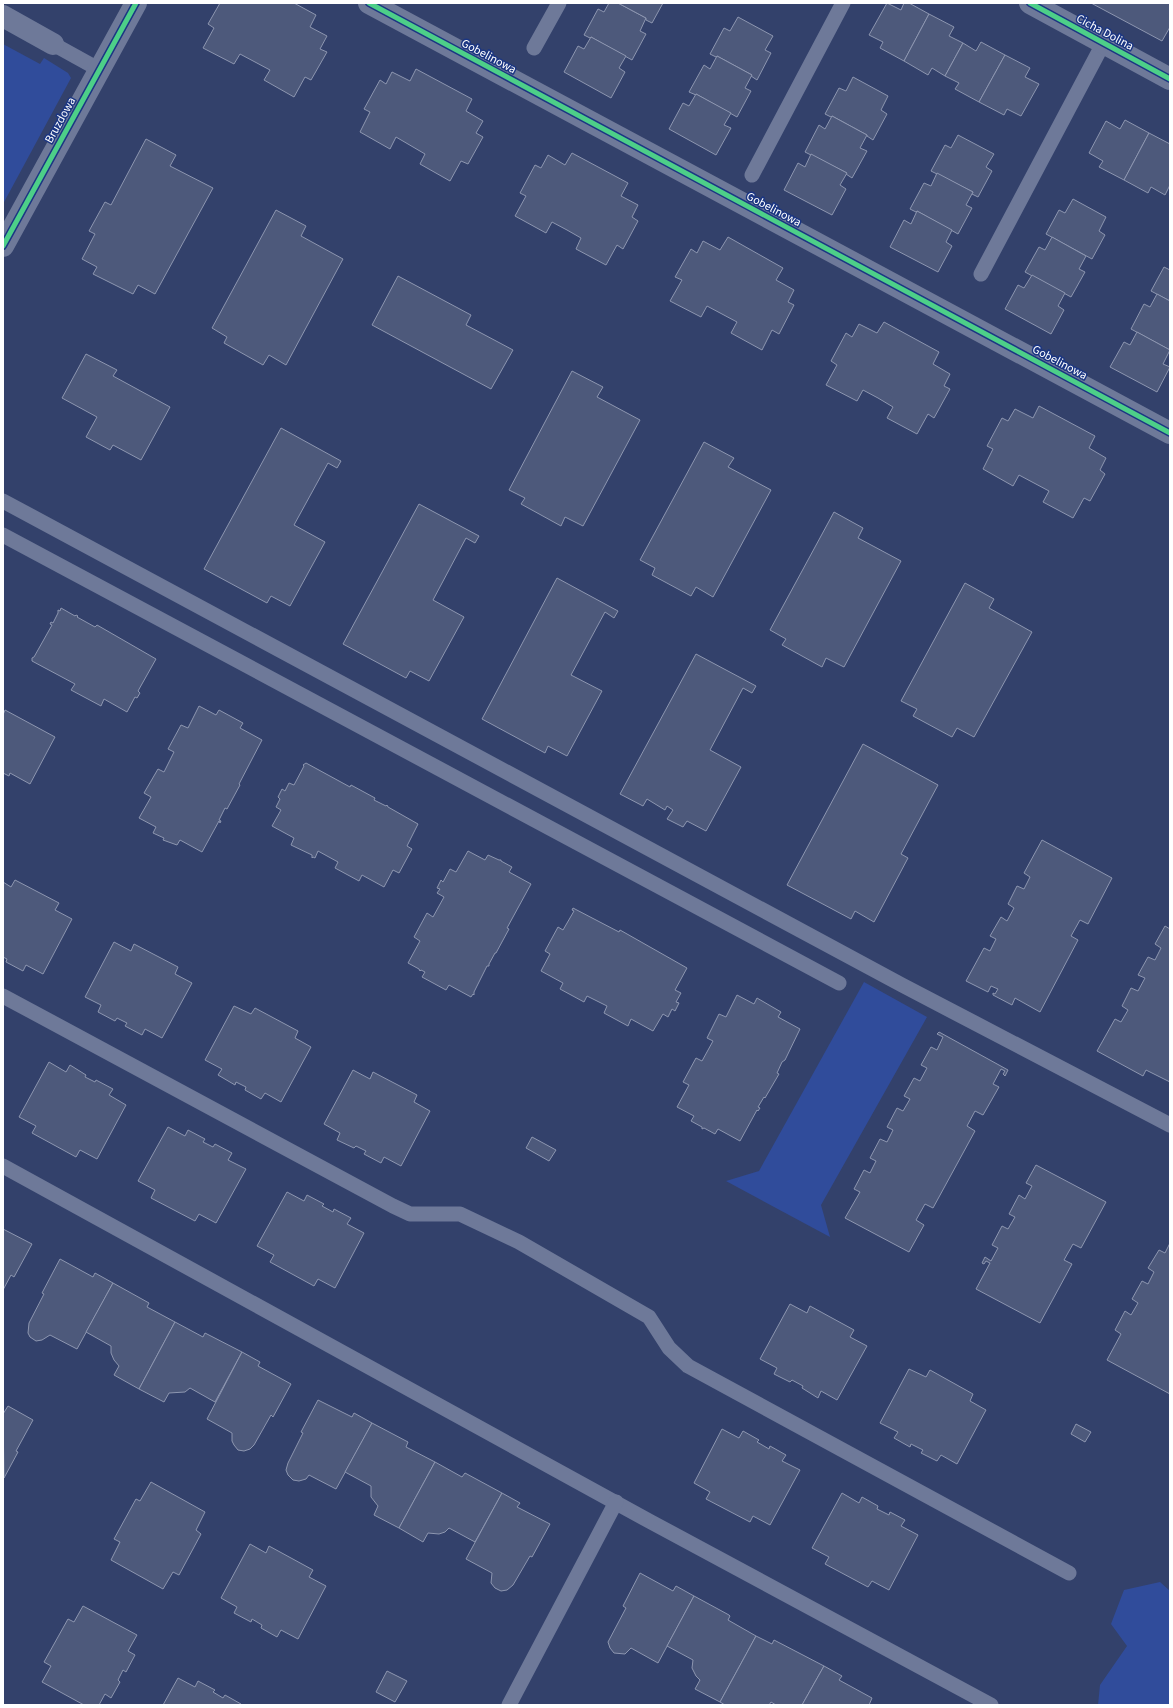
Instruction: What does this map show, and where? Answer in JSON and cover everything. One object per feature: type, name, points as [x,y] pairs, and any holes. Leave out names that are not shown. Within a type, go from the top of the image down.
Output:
[{"type":"street","name":"Bruzdowa","points":[[3,246],[136,3]]},
{"type":"street","name":"Gobelinowa","points":[[369,3],[1170,433]]},
{"type":"street","name":"Cicha Dolina","points":[[1030,3],[1170,79]]},
{"type":"street","points":[[3,16],[53,44]]},
{"type":"lane","points":[[534,48],[559,3]]},
{"type":"lane","points":[[752,175],[843,3]]},
{"type":"lane","points":[[981,274],[1104,42]]},
{"type":"lane","points":[[53,44],[100,70]]},
{"type":"lane","points":[[3,501],[902,985],[1170,1125]]},
{"type":"lane","points":[[3,535],[839,983]]},
{"type":"lane","points":[[3,996],[393,1206],[410,1214],[460,1214],[518,1242],[649,1317],[669,1348],[688,1366],[1069,1573]]},
{"type":"lane","points":[[3,1166],[616,1502],[991,1705]]},
{"type":"lane","points":[[509,1705],[616,1502]]},
{"type":"shaded area","points":[[3,44],[40,64],[44,58],[68,73],[71,78],[3,204]]},
{"type":"shaded area","points":[[864,982],[927,1017],[821,1205],[830,1237],[726,1181],[759,1171]]},
{"type":"shaded area","points":[[1160,1582],[1170,1591],[1170,1705],[1098,1705],[1100,1685],[1127,1646],[1111,1624],[1124,1590]]},
{"type":"building","points":[[220,3],[294,3],[316,15],[310,27],[327,36],[320,49],[327,52],[311,80],[305,77],[294,97],[264,80],[270,70],[240,54],[234,64],[203,48],[214,28],[208,24]]},
{"type":"building","points":[[609,3],[618,3],[646,18],[640,31],[646,34],[632,60],[591,37],[590,38],[584,35],[598,9],[604,12]]},
{"type":"building","points":[[618,3],[663,3],[652,23],[646,20],[646,18]]},
{"type":"building","points":[[887,3],[901,10],[904,3],[909,3],[929,14],[904,61],[880,48],[883,42],[869,35]]},
{"type":"building","points":[[1091,3],[1170,3],[1170,27],[1162,41]]},
{"type":"building","points":[[929,14],[954,27],[949,36],[963,43],[945,76],[932,68],[928,75],[904,61]]},
{"type":"building","points":[[738,17],[773,36],[765,50],[771,53],[757,80],[751,76],[752,75],[717,56],[716,57],[710,54],[724,28],[730,31]]},
{"type":"building","points":[[591,37],[626,56],[619,68],[625,72],[611,98],[564,72],[578,46],[584,49]]},
{"type":"building","points":[[981,42],[1005,55],[979,102],[955,89],[959,83],[945,76],[963,43],[976,51]]},
{"type":"building","points":[[1005,55],[1030,68],[1025,77],[1039,84],[1021,116],[1007,109],[1004,115],[979,102]]},
{"type":"building","points":[[717,56],[752,75],[745,88],[751,91],[737,117],[696,94],[689,92],[704,65],[710,69]]},
{"type":"building","points":[[416,69],[472,99],[466,111],[483,121],[476,133],[483,137],[468,164],[461,161],[450,181],[420,164],[425,154],[396,137],[390,149],[360,132],[370,112],[364,109],[380,80],[386,84],[392,72],[410,81]]},
{"type":"building","points":[[853,77],[888,96],[881,110],[887,114],[873,140],[867,135],[832,116],[831,117],[825,114],[839,88],[846,91]]},
{"type":"building","points":[[696,94],[731,113],[724,125],[731,128],[716,155],[669,129],[683,103],[689,106]]},
{"type":"building","points":[[832,116],[867,135],[860,148],[867,151],[852,178],[846,174],[847,173],[805,152],[819,125],[825,129]]},
{"type":"building","points":[[1125,120],[1149,133],[1124,180],[1099,167],[1103,161],[1089,153],[1106,121],[1120,129]]},
{"type":"building","points":[[1149,133],[1170,144],[1170,185],[1165,195],[1151,187],[1148,193],[1124,180]]},
{"type":"building","points":[[958,135],[994,154],[986,167],[992,171],[978,197],[972,194],[973,192],[931,171],[945,145],[951,148]]},
{"type":"building","points":[[146,139],[176,155],[170,166],[213,188],[155,294],[138,285],[133,294],[93,274],[97,267],[82,259],[95,234],[89,231],[105,202],[111,205]]},
{"type":"building","points":[[572,153],[628,183],[621,196],[638,205],[632,217],[638,221],[623,249],[617,245],[606,265],[576,249],[581,238],[567,230],[552,222],[546,233],[515,216],[526,196],[520,193],[535,165],[541,168],[548,155],[565,165]]},
{"type":"building","points":[[811,154],[847,173],[840,185],[846,189],[832,215],[784,190],[798,163],[805,167]]},
{"type":"building","points":[[937,173],[973,192],[966,205],[972,208],[958,234],[917,211],[916,212],[910,209],[924,183],[931,186]]},
{"type":"building","points":[[1073,199],[1106,217],[1099,231],[1105,235],[1092,259],[1046,234],[1059,210],[1065,213]]},
{"type":"building","points":[[276,210],[306,226],[301,236],[343,259],[286,365],[269,355],[263,365],[224,343],[227,337],[212,328]]},
{"type":"building","points":[[917,211],[952,230],[946,242],[952,246],[938,272],[890,247],[904,220],[911,224]]},
{"type":"building","points":[[728,237],[783,268],[776,280],[794,290],[788,302],[794,305],[779,334],[772,330],[762,350],[731,333],[737,322],[707,306],[701,317],[670,301],[682,280],[675,277],[691,249],[697,253],[703,241],[720,250]]},
{"type":"building","points":[[1052,237],[1086,256],[1079,269],[1085,272],[1071,297],[1025,272],[1039,247],[1045,250]]},
{"type":"building","points":[[1164,267],[1170,270],[1170,301],[1151,291]]},
{"type":"building","points":[[1032,275],[1065,293],[1058,306],[1064,310],[1051,334],[1005,309],[1018,285],[1024,288]]},
{"type":"building","points":[[398,276],[471,315],[466,325],[513,350],[491,389],[372,325]]},
{"type":"building","points":[[1157,294],[1170,301],[1170,350],[1131,329],[1144,304],[1150,307]]},
{"type":"building","points":[[884,322],[939,352],[933,364],[950,374],[944,386],[950,389],[934,418],[928,414],[917,434],[887,418],[893,407],[878,398],[863,390],[857,401],[826,385],[837,365],[831,361],[846,333],[852,337],[859,324],[877,333]]},
{"type":"building","points":[[1137,332],[1170,350],[1163,364],[1170,367],[1157,392],[1110,367],[1124,342],[1130,345]]},
{"type":"building","points":[[86,354],[117,370],[113,376],[170,407],[141,460],[113,445],[110,450],[86,437],[97,417],[62,398]]},
{"type":"building","points":[[572,371],[603,387],[597,397],[640,420],[583,526],[565,517],[561,526],[521,504],[525,498],[509,490]]},
{"type":"building","points":[[1039,406],[1095,436],[1089,448],[1106,458],[1100,470],[1105,474],[1090,501],[1084,498],[1073,518],[1043,502],[1049,491],[1019,475],[1013,486],[983,469],[993,449],[987,446],[1002,418],[1008,421],[1015,409],[1033,418]]},
{"type":"building","points":[[281,428],[341,461],[337,468],[328,463],[294,525],[325,542],[290,606],[271,596],[267,603],[204,569]]},
{"type":"building","points":[[704,442],[734,458],[728,467],[771,490],[713,597],[696,587],[691,596],[652,575],[655,568],[640,560]]},
{"type":"building","points":[[419,504],[479,536],[475,543],[466,538],[433,600],[464,617],[429,681],[410,671],[406,678],[343,644]]},
{"type":"building","points":[[834,512],[863,528],[858,538],[901,561],[844,667],[826,658],[822,667],[782,645],[786,639],[770,630]]},
{"type":"building","points":[[557,578],[618,611],[614,618],[605,612],[571,675],[602,691],[567,756],[548,746],[545,753],[482,719]]},
{"type":"building","points":[[965,583],[994,599],[989,608],[1032,632],[974,737],[957,728],[952,737],[913,716],[917,709],[901,701]]},
{"type":"building","points":[[61,608],[75,616],[78,616],[77,617],[95,627],[97,625],[156,659],[138,691],[140,693],[137,698],[135,697],[127,712],[104,699],[101,706],[71,690],[75,684],[32,661],[32,658],[52,625],[50,624],[51,622],[53,623],[58,610],[60,611]]},
{"type":"building","points":[[696,654],[756,686],[752,693],[743,688],[710,750],[741,767],[706,831],[687,821],[683,827],[667,819],[673,810],[667,806],[665,810],[647,799],[643,806],[620,794]]},
{"type":"building","points":[[199,706],[216,715],[219,710],[243,723],[240,728],[262,740],[227,809],[225,808],[219,820],[221,821],[220,823],[219,821],[202,852],[180,840],[177,845],[163,840],[164,838],[153,833],[156,827],[139,818],[151,797],[144,793],[158,769],[164,772],[174,752],[168,749],[181,725],[188,728]]},
{"type":"building","points":[[5,710],[55,737],[30,784],[10,773],[9,776],[3,773],[3,715]]},
{"type":"building","points":[[863,744],[938,785],[901,854],[908,858],[874,922],[855,911],[851,919],[787,885]]},
{"type":"building","points":[[306,763],[350,787],[351,785],[375,798],[374,800],[386,806],[387,805],[418,824],[407,846],[412,849],[399,873],[393,870],[384,887],[362,875],[359,881],[335,868],[338,862],[318,851],[315,858],[312,858],[312,855],[291,845],[294,838],[272,826],[281,810],[276,807],[280,799],[278,797],[282,789],[285,791],[289,783],[294,785],[304,766],[303,765]]},
{"type":"building","points":[[1042,840],[1112,878],[1088,924],[1080,920],[1071,936],[1078,940],[1040,1012],[1015,998],[1012,1005],[993,995],[993,993],[995,994],[998,989],[991,986],[988,992],[966,981],[984,948],[990,951],[996,939],[990,936],[1001,917],[1007,921],[1014,908],[1008,904],[1017,886],[1024,889],[1030,877],[1024,873]]},
{"type":"building","points":[[468,851],[485,860],[488,855],[501,860],[512,867],[509,872],[531,884],[507,928],[509,929],[489,966],[487,966],[474,992],[474,995],[473,994],[471,997],[449,985],[446,990],[422,977],[425,972],[420,971],[408,963],[420,941],[414,937],[427,913],[433,917],[444,897],[437,893],[440,889],[437,888],[441,880],[443,882],[450,869],[456,872]]},
{"type":"building","points":[[15,880],[59,903],[55,910],[72,919],[43,974],[26,965],[23,971],[6,962],[7,959],[3,957],[3,882],[11,887]]},
{"type":"building","points":[[573,908],[619,932],[620,930],[687,968],[675,990],[681,993],[676,1002],[679,1003],[675,1011],[672,1009],[668,1017],[663,1014],[653,1031],[631,1019],[628,1026],[604,1013],[607,1006],[587,996],[584,1002],[560,989],[563,983],[541,971],[550,954],[545,951],[558,927],[563,930],[574,911],[572,910]]},
{"type":"building","points":[[1165,926],[1170,929],[1170,1082],[1146,1070],[1143,1076],[1097,1051],[1115,1019],[1121,1022],[1128,1010],[1122,1006],[1131,988],[1138,991],[1145,978],[1138,975],[1148,957],[1155,960],[1161,948],[1155,944]]},
{"type":"building","points":[[114,942],[131,951],[134,944],[178,967],[175,974],[192,983],[162,1038],[145,1029],[142,1035],[125,1026],[127,1023],[117,1018],[115,1021],[98,1012],[101,1005],[85,997]]},
{"type":"building","points":[[737,995],[754,1004],[757,998],[781,1012],[778,1017],[800,1029],[785,1060],[782,1062],[777,1073],[779,1074],[758,1107],[760,1108],[758,1111],[757,1110],[740,1141],[718,1129],[715,1134],[704,1128],[702,1129],[702,1127],[691,1121],[694,1116],[677,1107],[689,1085],[683,1082],[696,1058],[702,1061],[713,1041],[707,1038],[719,1014],[726,1017]]},
{"type":"building","points":[[234,1006],[251,1014],[255,1008],[298,1031],[295,1038],[311,1047],[281,1102],[265,1093],[261,1099],[245,1090],[246,1087],[236,1082],[235,1085],[218,1075],[222,1069],[205,1060]]},
{"type":"building","points":[[939,1032],[1008,1070],[1005,1076],[1003,1074],[1005,1071],[1001,1069],[993,1084],[999,1087],[983,1115],[975,1111],[967,1126],[975,1131],[933,1208],[925,1204],[916,1220],[924,1225],[909,1252],[845,1218],[860,1192],[854,1189],[864,1170],[870,1173],[876,1161],[870,1158],[880,1139],[887,1142],[893,1130],[887,1127],[897,1108],[903,1111],[910,1099],[904,1096],[914,1078],[920,1081],[927,1068],[921,1065],[931,1047],[937,1050],[943,1037],[937,1034]]},
{"type":"building","points":[[49,1062],[66,1072],[70,1065],[86,1075],[85,1077],[95,1082],[96,1080],[113,1089],[109,1095],[126,1105],[97,1159],[80,1150],[76,1157],[32,1133],[36,1126],[19,1117]]},
{"type":"building","points":[[353,1070],[370,1079],[373,1072],[417,1095],[414,1102],[430,1111],[401,1166],[384,1157],[381,1163],[364,1154],[366,1151],[356,1146],[354,1148],[337,1140],[340,1133],[324,1124]]},
{"type":"building","points":[[168,1127],[185,1136],[188,1130],[205,1139],[203,1142],[213,1147],[215,1144],[232,1153],[228,1160],[246,1169],[216,1223],[199,1214],[195,1221],[151,1198],[155,1190],[138,1181]]},
{"type":"building","points":[[532,1137],[556,1150],[549,1161],[526,1148]]},
{"type":"building","points":[[1036,1165],[1106,1202],[1081,1248],[1073,1244],[1064,1260],[1072,1264],[1040,1323],[976,1289],[990,1263],[986,1261],[984,1264],[982,1263],[985,1257],[991,1261],[998,1248],[992,1245],[1002,1226],[1008,1229],[1015,1217],[1009,1214],[1019,1195],[1025,1199],[1032,1186],[1026,1183]]},
{"type":"building","points":[[287,1192],[304,1201],[307,1195],[324,1204],[322,1206],[333,1212],[334,1209],[351,1218],[347,1224],[364,1233],[335,1288],[318,1279],[314,1286],[270,1262],[274,1255],[257,1246]]},
{"type":"building","points":[[3,1229],[32,1244],[14,1277],[11,1275],[3,1290]]},
{"type":"building","points":[[1170,1243],[1170,1394],[1107,1360],[1121,1334],[1115,1330],[1125,1311],[1131,1315],[1138,1303],[1132,1299],[1142,1281],[1148,1284],[1154,1272],[1148,1268],[1159,1250],[1165,1253]]},
{"type":"building","points":[[60,1259],[93,1277],[95,1273],[113,1283],[77,1349],[50,1335],[42,1340],[36,1341],[30,1337],[28,1333],[29,1323],[44,1294],[42,1293]]},
{"type":"building","points":[[113,1283],[149,1303],[147,1307],[175,1322],[139,1389],[114,1375],[119,1366],[111,1353],[111,1346],[86,1332]]},
{"type":"building","points":[[790,1304],[807,1313],[810,1306],[854,1330],[850,1337],[867,1346],[837,1400],[821,1391],[818,1398],[802,1388],[803,1386],[792,1380],[790,1382],[774,1374],[777,1368],[760,1359]]},
{"type":"building","points":[[175,1322],[203,1337],[205,1333],[242,1352],[215,1402],[190,1388],[185,1392],[169,1393],[164,1402],[139,1389]]},
{"type":"building","points":[[242,1352],[260,1362],[258,1366],[291,1384],[273,1417],[271,1415],[254,1445],[250,1449],[244,1451],[238,1450],[234,1445],[232,1441],[232,1433],[207,1419]]},
{"type":"building","points":[[909,1369],[926,1377],[930,1370],[973,1394],[970,1401],[986,1410],[957,1464],[941,1455],[937,1461],[921,1453],[923,1450],[911,1444],[910,1447],[894,1438],[898,1432],[880,1423]]},
{"type":"building","points":[[318,1400],[352,1417],[354,1413],[372,1423],[336,1489],[309,1475],[306,1479],[299,1481],[293,1480],[288,1475],[286,1470],[303,1433],[301,1432]]},
{"type":"building","points":[[8,1406],[33,1420],[16,1451],[18,1452],[4,1478],[3,1414]]},
{"type":"building","points":[[372,1423],[408,1442],[406,1447],[435,1462],[399,1528],[374,1515],[378,1506],[371,1497],[371,1486],[345,1472]]},
{"type":"building","points":[[1076,1424],[1091,1432],[1085,1442],[1071,1434]]},
{"type":"building","points":[[722,1429],[739,1438],[743,1431],[759,1440],[757,1442],[769,1449],[770,1446],[786,1455],[782,1461],[800,1470],[770,1525],[753,1516],[750,1522],[706,1499],[710,1492],[694,1483]]},
{"type":"building","points":[[435,1462],[462,1477],[465,1473],[502,1493],[475,1542],[449,1528],[445,1532],[439,1534],[428,1533],[423,1542],[399,1528]]},
{"type":"building","points":[[151,1482],[205,1512],[196,1530],[201,1534],[179,1575],[173,1572],[163,1589],[111,1560],[120,1542],[114,1539],[136,1499],[140,1501]]},
{"type":"building","points":[[502,1493],[520,1503],[517,1507],[550,1524],[532,1557],[530,1556],[513,1585],[507,1590],[501,1591],[495,1588],[491,1583],[492,1573],[466,1559]]},
{"type":"building","points":[[842,1493],[859,1503],[862,1497],[878,1506],[877,1509],[889,1515],[890,1512],[905,1520],[901,1526],[918,1535],[889,1590],[872,1581],[868,1587],[825,1564],[829,1557],[812,1548]]},
{"type":"building","points":[[250,1544],[266,1553],[269,1546],[313,1570],[309,1577],[326,1586],[298,1639],[281,1630],[277,1637],[261,1628],[262,1625],[252,1619],[251,1622],[234,1613],[237,1607],[221,1598]]},
{"type":"building","points":[[640,1573],[673,1591],[676,1586],[694,1596],[658,1663],[631,1648],[625,1654],[614,1653],[608,1642],[626,1608],[623,1606]]},
{"type":"building","points":[[694,1596],[729,1615],[728,1620],[756,1636],[720,1702],[695,1689],[700,1680],[692,1668],[693,1660],[667,1646]]},
{"type":"building","points":[[83,1606],[137,1635],[128,1651],[135,1655],[126,1672],[123,1670],[118,1680],[120,1682],[111,1698],[105,1694],[99,1705],[84,1705],[42,1682],[51,1666],[44,1662],[68,1619],[74,1622]]},
{"type":"building","points":[[756,1636],[772,1644],[774,1640],[824,1666],[802,1705],[776,1705],[771,1702],[769,1705],[725,1705],[720,1702]]},
{"type":"building","points":[[824,1666],[842,1676],[839,1680],[872,1698],[869,1705],[802,1705]]},
{"type":"building","points":[[387,1671],[407,1681],[395,1702],[376,1692]]},
{"type":"building","points":[[178,1678],[195,1687],[198,1681],[215,1690],[213,1692],[223,1698],[225,1695],[241,1705],[163,1705]]},
{"type":"cycle path","points":[[3,246],[136,3]]},
{"type":"cycle path","points":[[369,3],[1170,433]]},
{"type":"cycle path","points":[[1030,3],[1170,79]]}]
